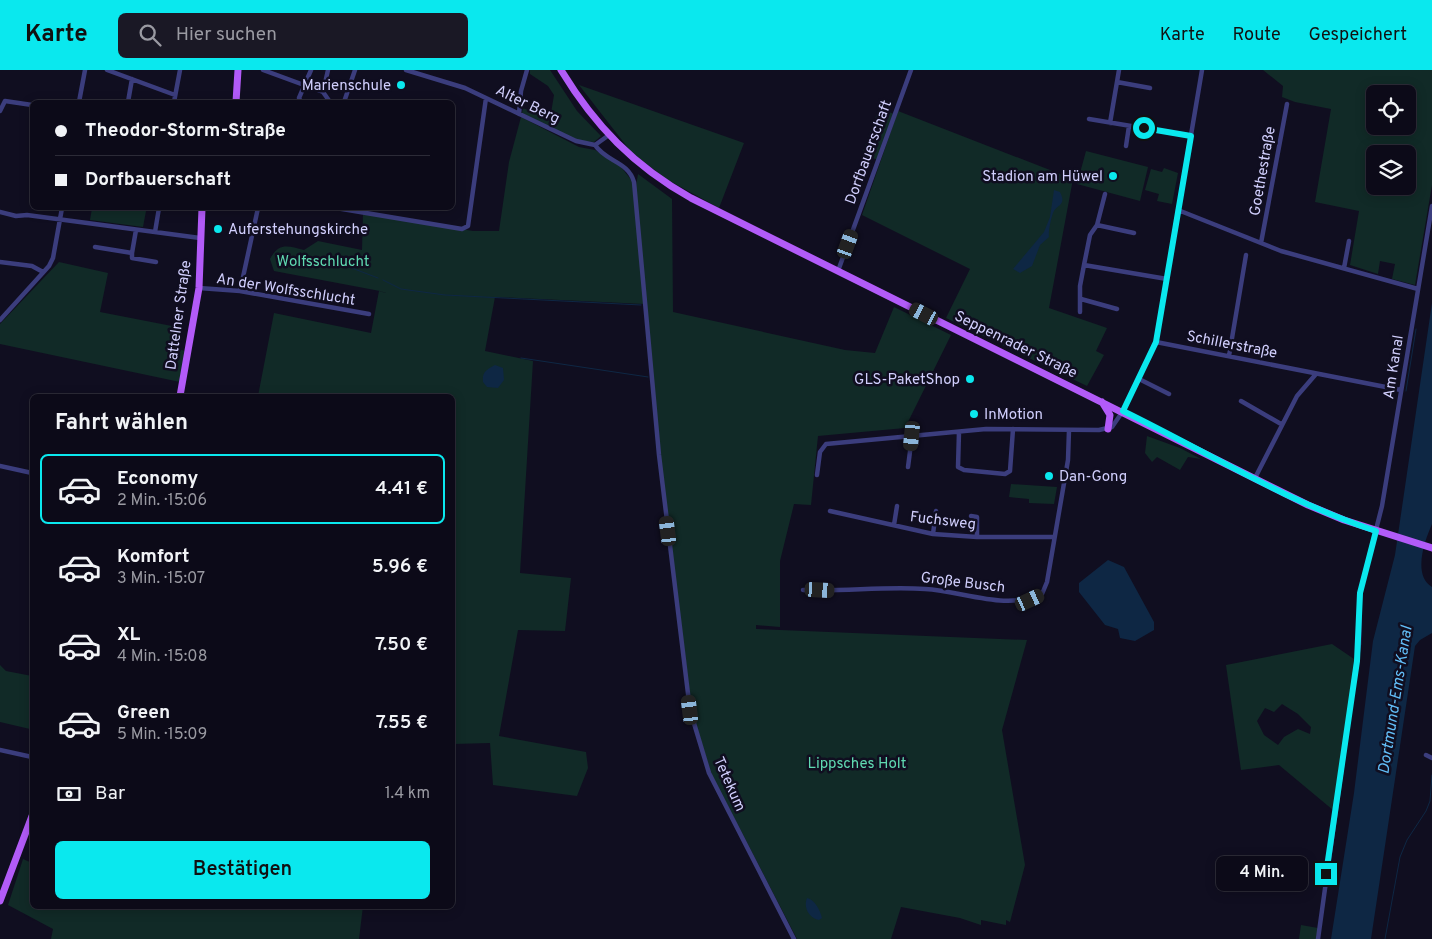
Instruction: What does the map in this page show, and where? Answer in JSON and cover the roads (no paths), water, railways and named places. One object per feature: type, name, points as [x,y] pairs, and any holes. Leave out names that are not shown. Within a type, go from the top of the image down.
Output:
[{"type":"main road","points":[[236,100],[238,70]]},
{"type":"main road","name":"Seppenrader Straße","points":[[562,70],[609,135],[642,167],[665,183],[1255,478],[1344,520],[1432,548]]},
{"type":"main road","name":"Dattelner Straße","points":[[180,394],[199,288],[202,210]]},
{"type":"main road","points":[[1100,400],[1110,415],[1108,429]]},
{"type":"main road","points":[[0,901],[30,821]]},
{"type":"street","points":[[79,100],[85,70]]},
{"type":"street","points":[[107,70],[175,95]]},
{"type":"street","points":[[174,100],[180,70]]},
{"type":"street","points":[[263,70],[323,92],[329,100]]},
{"type":"street","points":[[300,100],[299,98],[311,70]]},
{"type":"street","points":[[323,92],[328,70]]},
{"type":"street","points":[[345,100],[355,70]]},
{"type":"street","name":"Alter Berg","points":[[406,70],[448,82],[576,141],[595,145]]},
{"type":"street","points":[[519,114],[521,91],[527,70]]},
{"type":"street","name":"Dorfbauerschaft","points":[[838,271],[911,70]]},
{"type":"street","points":[[1110,123],[1119,70]]},
{"type":"street","points":[[817,475],[820,452],[826,444],[1013,429],[1108,429],[1123,411],[1156,342],[1202,70]]},
{"type":"street","points":[[128,100],[132,79]]},
{"type":"street","points":[[1117,82],[1150,88]]},
{"type":"street","points":[[348,210],[462,229],[468,226],[486,98]]},
{"type":"street","points":[[0,111],[5,101],[30,106]]},
{"type":"street","name":"Goethestraße","points":[[1261,243],[1288,104]]},
{"type":"street","points":[[1088,119],[1191,136]]},
{"type":"street","points":[[1126,146],[1129,126]]},
{"type":"street","points":[[595,145],[609,135]]},
{"type":"street","name":"Tetekum","points":[[595,145],[605,157],[629,170],[634,182],[659,455],[690,710],[709,773],[794,939]]},
{"type":"street","points":[[1080,312],[1080,286],[1090,235],[1098,225],[1105,194]]},
{"type":"street","name":"Am Kanal","points":[[1376,531],[1432,206]]},
{"type":"street","points":[[0,320],[53,258],[62,210]]},
{"type":"street","points":[[156,232],[159,210]]},
{"type":"street","points":[[240,292],[258,210]]},
{"type":"street","points":[[1178,210],[1261,243],[1418,289]]},
{"type":"street","points":[[0,212],[16,216],[200,238]]},
{"type":"street","points":[[1098,225],[1134,233]]},
{"type":"street","points":[[136,230],[132,258],[156,262]]},
{"type":"street","points":[[1344,268],[1348,241]]},
{"type":"street","points":[[96,247],[132,253]]},
{"type":"street","points":[[1229,356],[1246,255]]},
{"type":"street","points":[[0,262],[32,266],[43,272]]},
{"type":"street","points":[[1084,265],[1167,279]]},
{"type":"street","name":"An der Wolfsschlucht","points":[[199,288],[240,292],[369,314]]},
{"type":"street","points":[[1081,299],[1117,309]]},
{"type":"street","name":"Schillerstraße","points":[[1156,342],[1316,374]]},
{"type":"street","points":[[1255,478],[1297,396],[1316,374],[1401,390]]},
{"type":"street","points":[[1139,379],[1169,394]]},
{"type":"street","points":[[1241,401],[1281,424]]},
{"type":"street","points":[[959,432],[958,467],[964,470],[1005,474],[1010,471],[1013,429]]},
{"type":"street","name":"Große Busch","points":[[803,590],[842,592],[878,588],[927,589],[1010,601],[1030,600],[1042,594],[1047,582],[1068,460],[1069,430]]},
{"type":"street","points":[[908,466],[912,436]]},
{"type":"street","points":[[0,466],[30,473]]},
{"type":"street","points":[[894,525],[897,506]]},
{"type":"street","name":"Fuchsweg","points":[[830,511],[933,534],[977,537],[1054,537]]},
{"type":"street","points":[[933,534],[936,511]]},
{"type":"street","points":[[971,516],[977,517],[977,537]]},
{"type":"street","points":[[1318,939],[1358,653],[1360,593],[1376,531]]},
{"type":"street","points":[[0,750],[30,757]]},
{"type":"street","points":[[1426,756],[1432,758]]},
{"type":"water","points":[[1054,190],[1060,192],[1062,202],[1053,213],[1049,237],[1040,245],[1032,266],[1020,273],[1013,269],[1044,232],[1050,217]]},
{"type":"water","name":"Dortmund-Ems-Kanal","points":[[1432,303],[1432,524],[1426,539],[1421,566],[1426,582],[1432,587],[1432,633],[1420,640],[1415,646],[1371,939],[1331,939],[1354,793],[1373,641],[1395,555]]},
{"type":"water","points":[[495,365],[503,368],[504,380],[498,388],[487,387],[483,382],[484,374]]},
{"type":"water","points":[[1108,560],[1124,567],[1154,622],[1154,630],[1135,641],[1120,638],[1118,629],[1105,625],[1079,592],[1079,583]]},
{"type":"water","points":[[807,898],[815,903],[822,918],[819,920],[812,917],[808,912],[806,908]]},
{"type":"waterway","points":[[285,262],[328,262],[349,267],[378,278]]},
{"type":"waterway","points":[[383,280],[401,289],[445,295],[641,305]]},
{"type":"waterway","points":[[1406,391],[1416,329]]},
{"type":"waterway","points":[[521,358],[648,377]]},
{"type":"waterway","points":[[1385,939],[1400,857],[1407,840],[1426,811],[1430,801],[1432,775]]},
{"type":"place","name":"Marienschule","points":[[401,85]]},
{"type":"place","name":"Stadion am Hüwel","points":[[1113,176]]},
{"type":"place","name":"Auferstehungskirche","points":[[218,229]]},
{"type":"place","name":"GLS-PaketShop","points":[[970,379]]},
{"type":"place","name":"InMotion","points":[[974,414]]},
{"type":"place","name":"Dan-Gong","points":[[1049,476]]},
{"type":"park label","name":"Wolfsschlucht","points":[[323,261]]},
{"type":"park label","name":"Lippsches Holt","points":[[857,763]]}]
